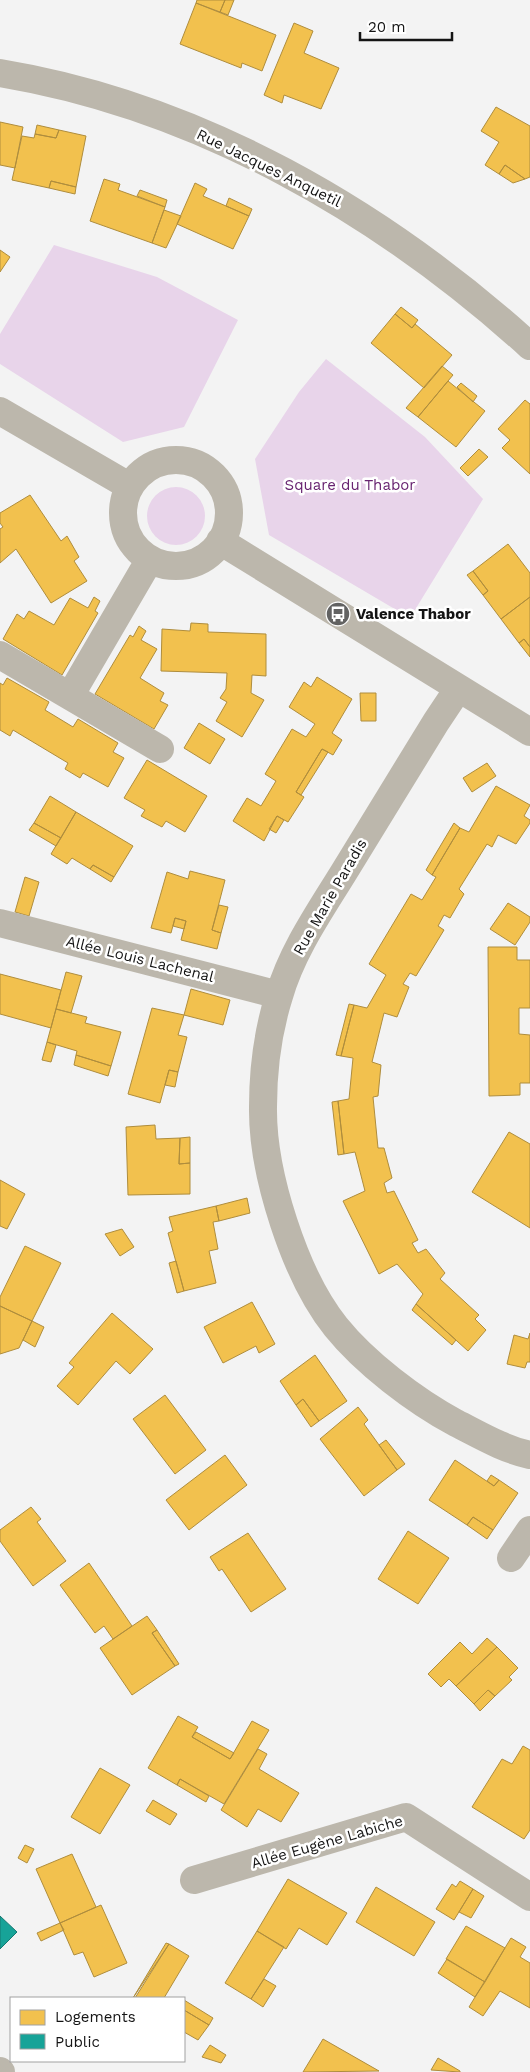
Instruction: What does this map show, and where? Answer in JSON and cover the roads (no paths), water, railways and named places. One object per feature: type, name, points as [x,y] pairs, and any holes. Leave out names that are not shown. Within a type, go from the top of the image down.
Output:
[{"type":"street","name":"Rue Jacques Anquetil","points":[[0,74],[35,79],[127,104],[220,140],[303,182],[354,211],[415,253],[481,301],[530,346]]},
{"type":"street","points":[[0,411],[129,486]]},
{"type":"street","points":[[166,460],[181,460],[204,467],[215,477],[224,490],[229,507],[228,525],[220,541],[212,551],[189,564],[162,564],[150,560],[136,549],[127,535],[123,519],[123,502],[129,486],[139,474],[151,465],[166,460]]},
{"type":"street","points":[[220,541],[530,732]]},
{"type":"street","points":[[70,696],[150,560]]},
{"type":"street","points":[[0,655],[160,749]]},
{"type":"street","name":"Rue Marie Paradis","points":[[458,689],[303,939],[279,995],[268,1044],[263,1108],[271,1176],[284,1224],[305,1277],[336,1327],[389,1379],[437,1413],[508,1450],[530,1455]]},
{"type":"street","name":"Allée Louis Lachenal","points":[[0,923],[279,995]]},
{"type":"street","points":[[510,1558],[530,1530]]},
{"type":"street","name":"Allée Eugène Labiche","points":[[194,1880],[406,1817],[530,1897]]},
{"type":"place","name":"Valence Thabor","points":[[338,614]]},
{"type":"park label","name":"Square du Thabor","points":[[350,485]]}]
